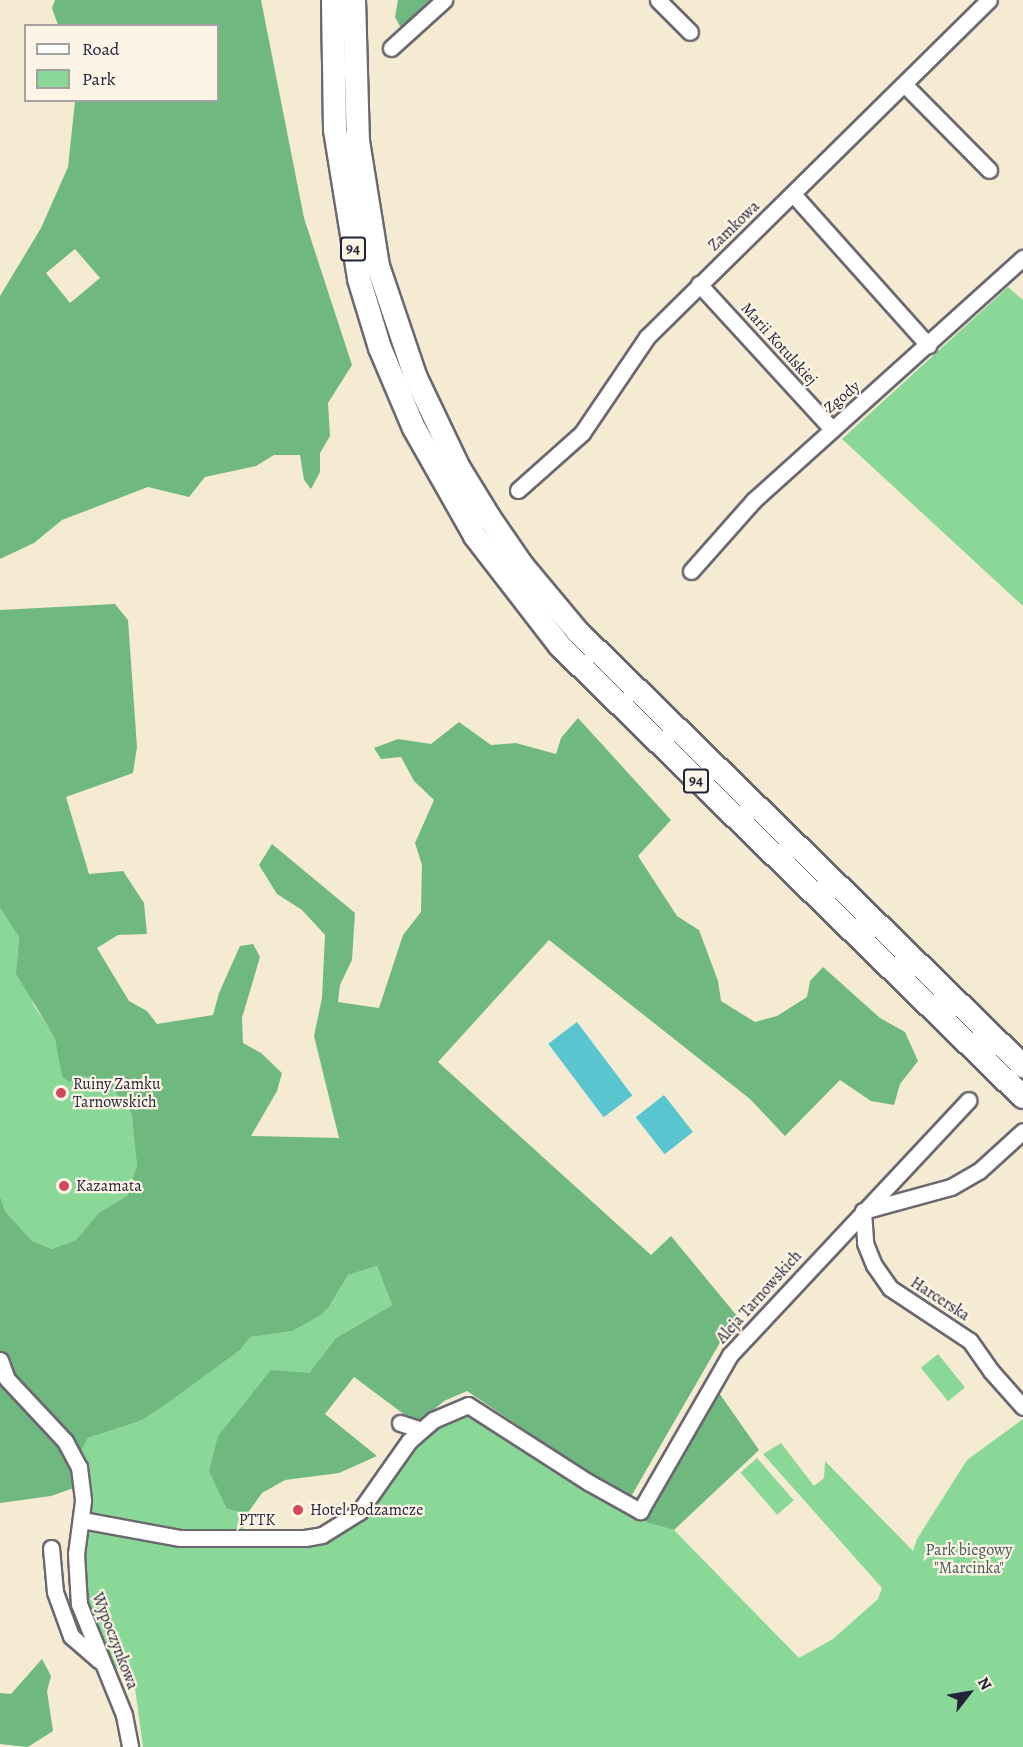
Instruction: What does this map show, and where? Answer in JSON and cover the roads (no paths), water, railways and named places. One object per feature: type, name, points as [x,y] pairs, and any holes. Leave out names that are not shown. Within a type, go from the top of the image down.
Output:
[{"type":"main road","name":"94","points":[[333,0],[335,130],[359,279],[380,348],[414,428],[475,536],[560,646],[1023,1097]]},
{"type":"main road","name":"94","points":[[354,0],[358,141],[378,266],[416,378],[459,468],[489,517],[522,565],[578,632],[1023,1066]]},
{"type":"street","points":[[392,48],[444,0]]},
{"type":"street","points":[[658,0],[690,32]]},
{"type":"street","name":"Zamkowa","points":[[518,490],[582,433],[647,337],[699,284],[906,86],[989,0]]},
{"type":"street","points":[[906,86],[989,170]]},
{"type":"street","points":[[793,194],[928,345]]},
{"type":"street","name":"Zgody","points":[[691,571],[754,500],[1023,258]]},
{"type":"street","name":"Marii Kotulskiej","points":[[699,284],[832,429]]},
{"type":"street","name":"Aleja Tarnowskich","points":[[640,1511],[730,1355],[969,1100]]},
{"type":"street","points":[[863,1211],[951,1187],[979,1171],[1006,1149],[1023,1131]]},
{"type":"street","name":"Harcerska","points":[[863,1211],[865,1243],[874,1265],[890,1288],[970,1341],[990,1371],[1023,1407]]},
{"type":"street","name":"Wypoczynkowa","points":[[0,1360],[7,1379],[73,1454],[82,1482],[82,1520],[75,1571],[79,1604],[124,1715],[129,1747]]},
{"type":"street","name":"PTTK","points":[[82,1520],[180,1538],[305,1538],[322,1535],[359,1512],[390,1464],[421,1430],[455,1408],[477,1408],[588,1482],[640,1511]]},
{"type":"street","points":[[400,1423],[421,1430]]},
{"type":"street","points":[[51,1548],[55,1592],[71,1636],[101,1662]]},
{"type":"water","points":[[577,1022],[632,1095],[604,1117],[548,1044]]},
{"type":"water","points":[[664,1095],[693,1132],[665,1154],[636,1117]]},
{"type":"place","name":"Ruiny Zamku Tarnowskich","points":[[61,1093]]},
{"type":"place","name":"Kazamata","points":[[64,1186]]},
{"type":"place","name":"Hotel Podzamcze","points":[[298,1510]]},
{"type":"park label","name":"Park biegowy \"Marcinka\"","points":[[969,1559]]}]
